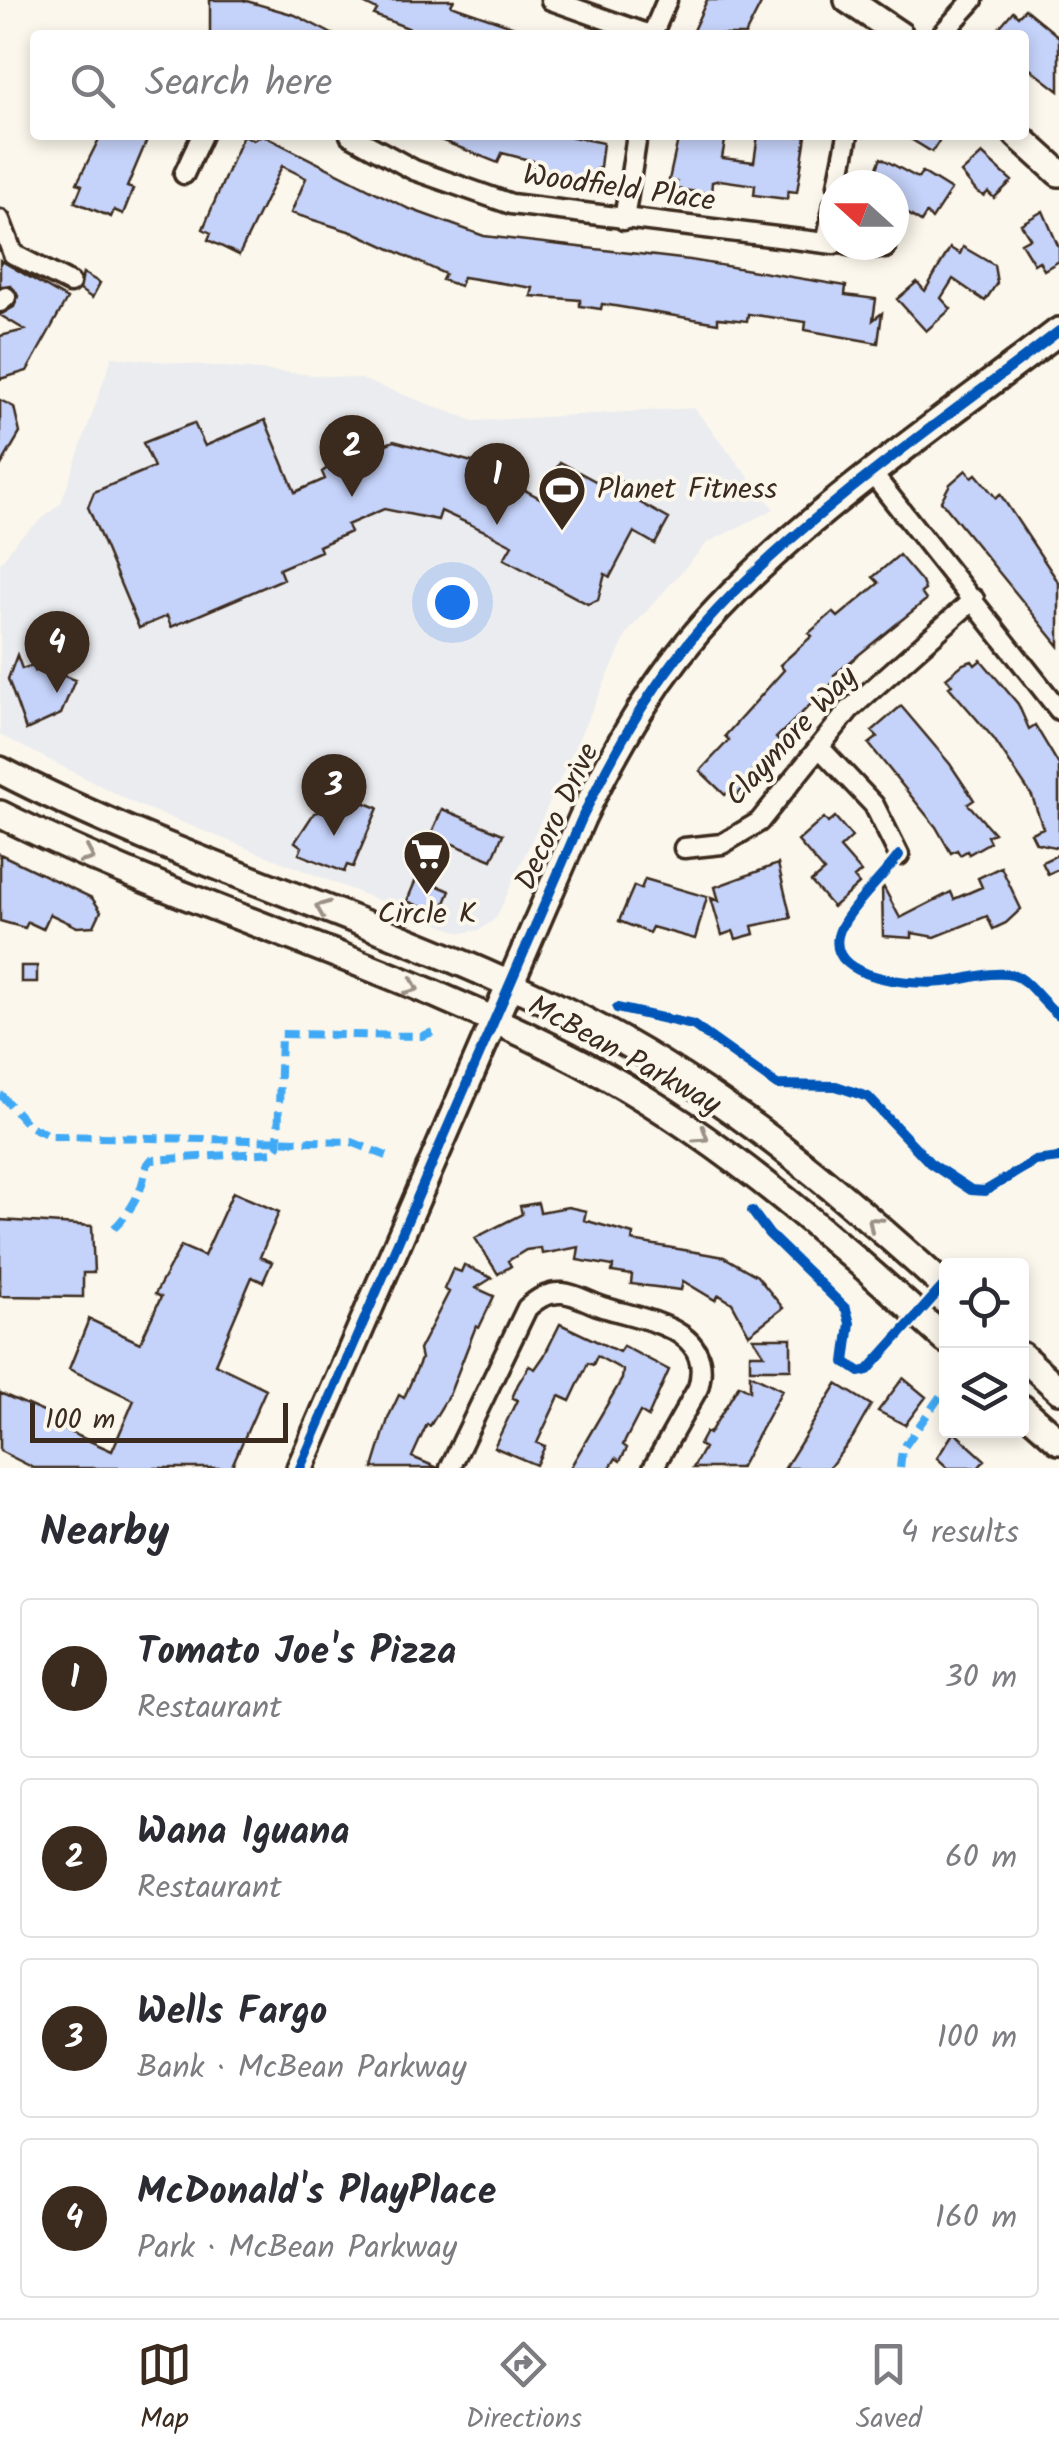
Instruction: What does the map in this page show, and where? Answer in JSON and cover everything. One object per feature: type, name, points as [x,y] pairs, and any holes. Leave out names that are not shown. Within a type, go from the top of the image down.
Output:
[{"type":"main road","points":[[848,0],[893,30]]},
{"type":"main road","points":[[1023,140],[1059,172]]},
{"type":"main road","name":"Decoro Drive","points":[[300,1468],[604,771],[658,683],[748,578],[1059,331]]},
{"type":"main road","name":"McBean Parkway","points":[[0,770],[89,814],[509,986],[603,1030],[726,1105],[825,1181],[939,1282]]},
{"type":"main road","name":"McBean Parkway","points":[[0,814],[132,875],[494,1022],[608,1077],[720,1149],[804,1212],[939,1334]]},
{"type":"main road","points":[[1029,1362],[1059,1390]]},
{"type":"main road","points":[[1029,1414],[1059,1441]]},
{"type":"street","points":[[551,0],[637,30]]},
{"type":"street","points":[[653,30],[667,0]]},
{"type":"street","points":[[946,30],[973,0]]},
{"type":"street","points":[[184,174],[200,140]]},
{"type":"street","name":"Woodfield Place","points":[[359,140],[414,170],[511,204],[819,242]]},
{"type":"street","points":[[624,220],[635,140]]},
{"type":"street","points":[[841,170],[847,140]]},
{"type":"street","points":[[1,230],[13,254],[70,283]]},
{"type":"street","points":[[874,476],[1059,710]]},
{"type":"street","name":"Claymore Way","points":[[684,848],[722,844],[759,822],[849,710],[974,599]]},
{"type":"street","points":[[818,746],[874,806],[898,856]]},
{"type":"street","points":[[458,1466],[515,1326],[526,1308],[549,1294],[575,1296],[672,1328],[695,1345],[702,1374],[698,1388],[654,1468]]},
{"type":"shaded area","points":[[112,357],[361,379],[474,421],[694,408],[774,509],[707,543],[628,632],[496,918],[480,930],[461,933],[138,805],[0,735],[0,564],[17,540],[61,503]]},
{"type":"building","points":[[210,0],[243,0],[295,15],[324,30],[210,30]]},
{"type":"building","points":[[357,0],[454,0],[451,5],[524,30],[413,30],[374,15],[377,10]]},
{"type":"building","points":[[707,0],[763,0],[748,30],[693,30]]},
{"type":"building","points":[[1025,9],[1059,37],[1059,91],[1029,68],[1029,30],[997,30],[1013,11],[1018,16]]},
{"type":"building","points":[[98,140],[147,140],[127,187],[133,189],[123,214],[114,210],[111,217],[75,202],[82,185],[77,183]]},
{"type":"building","points":[[241,140],[272,140],[407,208],[484,236],[690,260],[846,286],[845,295],[876,299],[873,320],[882,313],[878,343],[805,330],[806,322],[748,314],[747,321],[718,318],[718,323],[602,304],[601,309],[580,306],[580,300],[531,296],[533,288],[463,277],[460,286],[442,280],[445,274],[358,234],[291,213],[306,178],[282,166],[239,255],[208,240],[211,233],[203,229]]},
{"type":"building","points":[[440,140],[603,143],[600,167],[590,173],[589,181],[532,170],[533,161],[502,153],[498,163]]},
{"type":"building","points":[[678,140],[725,140],[722,158],[754,162],[757,140],[805,140],[797,192],[788,191],[787,199],[754,195],[755,185],[720,180],[712,182],[711,194],[676,189],[677,182],[669,180]]},
{"type":"building","points":[[912,140],[940,140],[932,152]]},
{"type":"building","points":[[982,154],[1012,181],[994,198],[988,192],[984,196],[977,192],[961,173]]},
{"type":"building","points":[[881,158],[903,170],[876,170]]},
{"type":"building","points":[[922,172],[951,190],[932,219],[926,214],[921,222],[909,214],[909,173],[918,178]]},
{"type":"building","points":[[1043,211],[1059,248],[1059,261],[1044,270],[1039,261],[1034,264],[1021,243],[1030,238],[1021,224]]},
{"type":"building","points":[[963,247],[994,265],[997,283],[985,301],[953,279],[941,298],[951,309],[926,331],[897,299],[917,282],[925,291],[950,248],[960,254]]},
{"type":"building","points":[[0,260],[67,299],[27,371],[0,379],[0,336],[25,330],[0,315],[14,307],[18,296],[11,286],[0,286]]},
{"type":"building","points":[[83,273],[100,283],[92,298],[80,290]]},
{"type":"building","points":[[0,400],[14,407],[20,433],[0,467]]},
{"type":"building","points":[[265,420],[295,492],[325,479],[322,472],[333,464],[394,441],[472,462],[540,498],[560,462],[601,484],[607,474],[634,489],[630,497],[669,519],[655,544],[634,532],[610,577],[605,574],[598,600],[588,604],[504,559],[512,545],[487,532],[441,511],[438,520],[384,509],[347,525],[350,532],[319,546],[321,551],[279,569],[283,579],[171,627],[167,616],[139,628],[88,507],[94,492],[154,467],[143,443],[194,423],[205,446]]},
{"type":"building","points":[[966,470],[972,477],[976,474],[996,498],[1000,494],[1059,583],[1059,646],[941,501],[950,484]]},
{"type":"building","points":[[899,555],[922,582],[925,590],[921,593],[926,600],[834,675],[837,679],[776,738],[780,742],[751,772],[755,776],[737,795],[731,789],[725,795],[700,771],[729,740],[725,736],[784,670],[780,665],[812,636],[809,633],[833,612],[838,617],[879,583],[873,577]]},
{"type":"building","points":[[17,655],[22,669],[33,665],[35,671],[43,668],[75,680],[61,714],[26,730],[8,679]]},
{"type":"building","points":[[981,660],[1018,704],[1029,729],[1035,725],[1059,765],[1059,848],[1036,843],[1031,833],[1043,828],[1032,796],[994,739],[949,687],[952,685],[946,678],[963,664],[972,661],[975,665]]},
{"type":"building","points":[[901,706],[950,764],[974,800],[968,804],[994,833],[987,836],[990,842],[969,854],[967,851],[960,855],[957,850],[951,853],[936,827],[869,744],[878,737],[872,731]]},
{"type":"building","points":[[343,794],[378,808],[353,867],[347,865],[344,872],[299,854],[302,847],[295,842],[314,813],[327,810],[329,803],[337,807]]},
{"type":"building","points":[[442,809],[503,834],[492,860],[431,835]]},
{"type":"building","points":[[835,817],[852,837],[840,848],[861,872],[854,878],[859,884],[833,907],[811,882],[824,871],[798,841],[824,818],[828,823]]},
{"type":"building","points":[[0,854],[92,898],[101,911],[94,926],[77,927],[50,914],[43,929],[28,922],[25,928],[0,921]]},
{"type":"building","points":[[1059,854],[1059,869],[1048,874],[1042,862]]},
{"type":"building","points":[[778,864],[791,918],[752,926],[754,934],[736,939],[733,931],[722,935],[711,898],[719,901],[715,887]]},
{"type":"building","points":[[1001,867],[1021,909],[1006,923],[993,929],[987,916],[935,937],[912,933],[912,938],[883,936],[882,884],[900,918],[951,892],[954,899],[982,887],[978,878]]},
{"type":"building","points":[[417,877],[450,891],[440,915],[407,901]]},
{"type":"building","points":[[645,879],[707,897],[695,939],[652,927],[649,933],[619,921],[634,886],[641,889]]},
{"type":"building","points":[[21,966],[37,966],[37,982],[21,982]]},
{"type":"building","points":[[233,1192],[279,1212],[260,1257],[272,1262],[263,1282],[252,1277],[215,1364],[266,1389],[231,1468],[34,1468],[0,1451],[0,1393],[48,1414],[45,1421],[112,1451],[134,1400],[69,1369],[89,1319],[140,1343],[161,1297],[155,1294],[181,1246],[204,1256]]},
{"type":"building","points":[[538,1203],[540,1212],[568,1207],[586,1211],[584,1220],[633,1234],[632,1241],[724,1257],[757,1276],[783,1308],[749,1334],[732,1303],[719,1295],[715,1300],[683,1281],[681,1290],[631,1284],[632,1275],[612,1272],[613,1266],[577,1260],[579,1247],[542,1254],[541,1248],[526,1250],[508,1261],[511,1266],[498,1274],[475,1238],[522,1214],[520,1206]]},
{"type":"building","points":[[0,1220],[92,1226],[94,1273],[83,1273],[83,1297],[0,1296]]},
{"type":"building","points":[[464,1265],[492,1278],[476,1288],[494,1296],[479,1328],[476,1326],[450,1393],[430,1426],[427,1424],[412,1457],[438,1468],[373,1468],[389,1416],[399,1395],[404,1398],[421,1359],[419,1350],[449,1292],[444,1289],[453,1269],[461,1272]]},
{"type":"building","points":[[560,1324],[619,1352],[623,1346],[669,1370],[648,1417],[640,1412],[623,1445],[627,1448],[620,1461],[616,1458],[610,1468],[570,1468],[622,1379],[623,1370],[597,1356],[593,1365],[588,1363],[570,1401],[559,1396],[537,1443],[545,1446],[536,1465],[494,1447],[517,1400],[512,1398],[518,1384],[529,1366],[535,1369]]},
{"type":"building","points":[[753,1338],[791,1338],[791,1369],[750,1369],[750,1354],[764,1354]]},
{"type":"building","points":[[750,1374],[782,1390],[740,1468],[693,1468],[704,1448],[699,1445],[706,1432],[709,1434],[739,1385],[750,1391]]},
{"type":"building","points":[[903,1378],[926,1397],[905,1425],[878,1411]]},
{"type":"building","points":[[837,1384],[871,1405],[853,1437],[829,1468],[785,1468]]},
{"type":"building","points":[[950,1438],[961,1438],[985,1460],[978,1468],[948,1468],[937,1458]]},
{"type":"marked path","points":[[114,1228],[134,1202],[151,1160],[274,1152],[278,1146],[281,1034],[422,1036],[433,1032]]},
{"type":"marked path","points":[[0,1094],[29,1126],[51,1136],[352,1142],[394,1159]]},
{"type":"marked path","points":[[900,1468],[902,1450],[939,1398]]},
{"type":"cycle path","points":[[300,1468],[582,818],[610,762],[659,682],[718,609],[796,535],[882,464],[1059,331]]},
{"type":"cycle path","points":[[899,855],[841,927],[839,951],[847,962],[876,977],[914,982],[1013,975],[1059,1015]]},
{"type":"cycle path","points":[[617,1008],[693,1025],[777,1085],[836,1086],[868,1097],[930,1163],[971,1190],[985,1191],[1035,1161],[1059,1158]]},
{"type":"cycle path","points":[[752,1211],[769,1234],[846,1309],[850,1323],[845,1362],[860,1372],[868,1370],[939,1291]]},
{"type":"place","name":"Wana Iguana","points":[[352,497]]},
{"type":"place","name":"Tomato Joe's Pizza","points":[[497,525]]},
{"type":"place","name":"Planet Fitness","points":[[562,532]]},
{"type":"place","name":"McDonald's PlayPlace","points":[[57,693]]},
{"type":"place","name":"Wells Fargo","points":[[334,836]]},
{"type":"place","name":"Circle K","points":[[427,896]]}]
